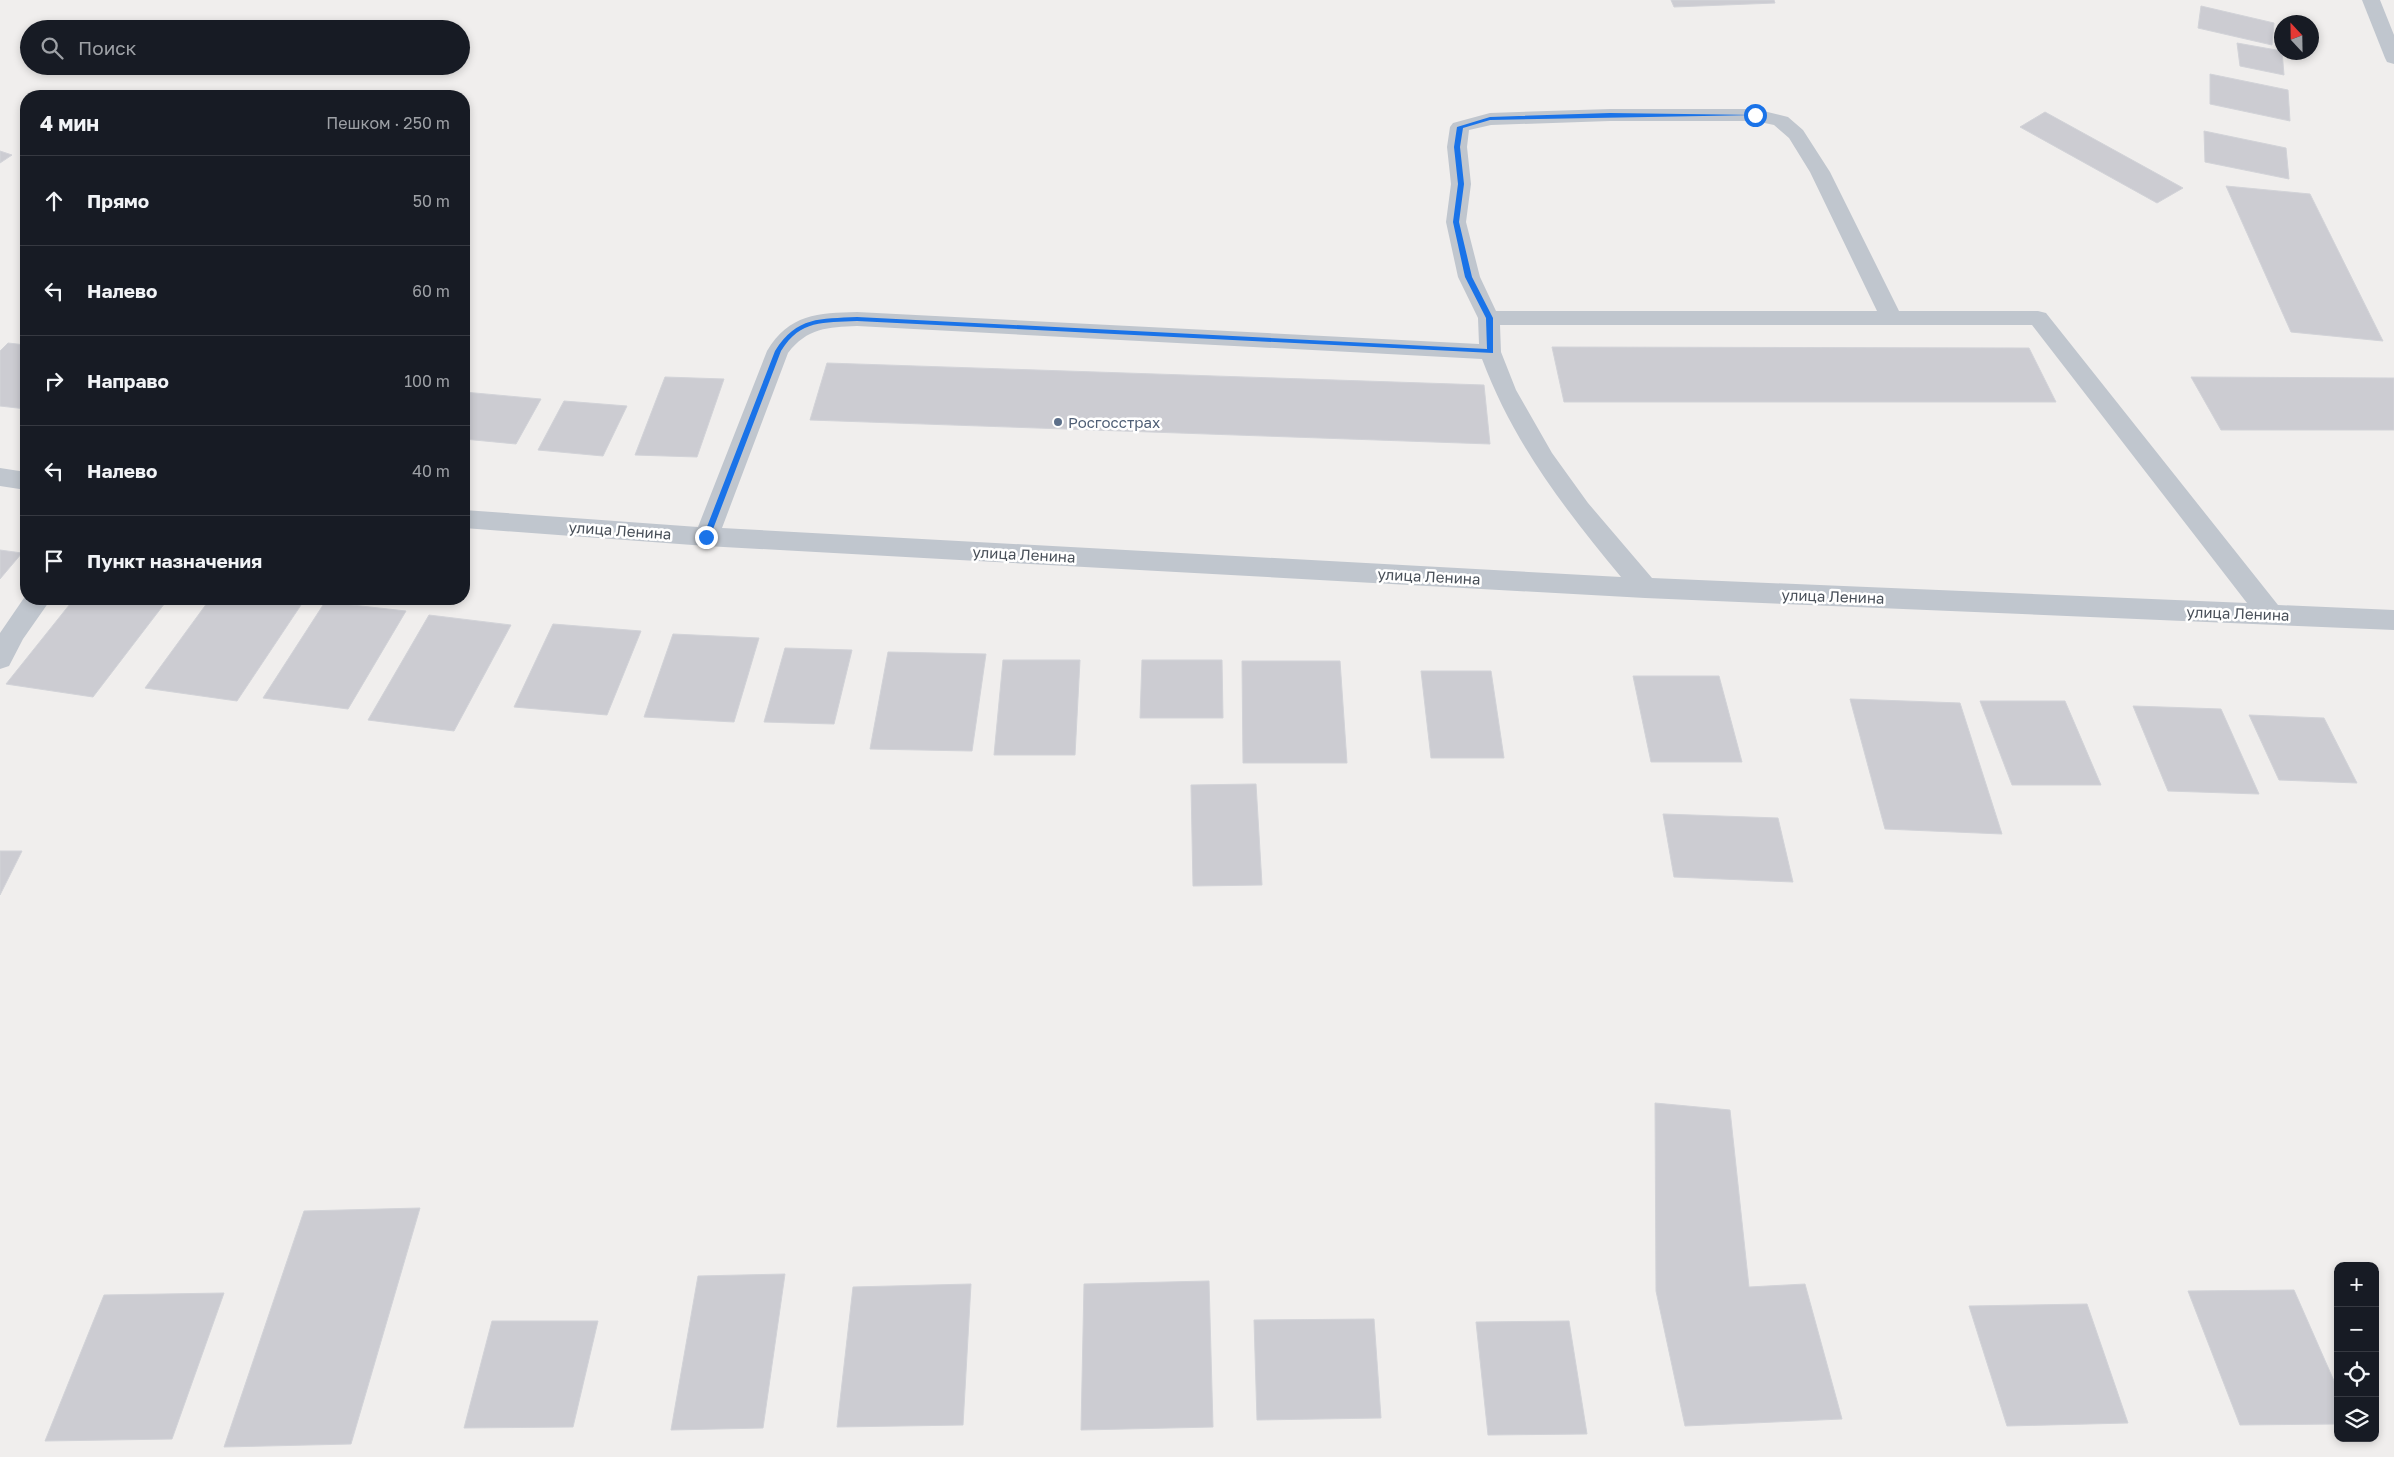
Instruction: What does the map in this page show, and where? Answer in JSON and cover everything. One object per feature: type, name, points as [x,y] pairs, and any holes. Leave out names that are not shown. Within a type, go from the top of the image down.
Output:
[{"type":"street","points":[[2371,0],[2394,58]]},
{"type":"street","points":[[1645,588],[1578,509],[1543,459],[1505,390],[1490,352],[1490,318],[1469,277],[1456,222],[1461,184],[1457,147],[1460,127],[1490,118],[1648,115],[1755,115],[1781,121],[1796,134],[1820,172],[1892,318]]},
{"type":"street","points":[[1490,318],[2038,318],[2270,614]]},
{"type":"street","points":[[706,537],[778,351],[787,337],[798,328],[816,321],[857,319],[1490,352]]},
{"type":"street","points":[[0,477],[20,480]]},
{"type":"street","name":"улица Ленина","points":[[470,520],[706,537],[1645,588],[2394,620]]},
{"type":"street","points":[[0,658],[14,632],[34,605]]},
{"type":"building","points":[[1671,0],[1774,0],[1775,3],[1674,7]]},
{"type":"building","points":[[2201,6],[2274,23],[2272,45],[2198,28]]},
{"type":"building","points":[[2237,43],[2274,50],[2274,60],[2283,60],[2284,75],[2240,66]]},
{"type":"building","points":[[2210,74],[2288,90],[2290,121],[2210,104]]},
{"type":"building","points":[[2045,112],[2183,188],[2157,203],[2020,127]]},
{"type":"building","points":[[2204,131],[2286,148],[2289,179],[2205,162]]},
{"type":"building","points":[[0,151],[12,155],[0,163]]},
{"type":"building","points":[[2226,186],[2310,194],[2383,341],[2291,332]]},
{"type":"building","points":[[8,343],[20,344],[20,408],[0,406],[0,351]]},
{"type":"building","points":[[1552,347],[2029,348],[2056,402],[1564,402]]},
{"type":"building","points":[[827,363],[1484,385],[1490,444],[810,420]]},
{"type":"building","points":[[665,377],[724,379],[697,457],[635,455]]},
{"type":"building","points":[[2191,377],[2394,378],[2394,430],[2221,430]]},
{"type":"building","points":[[470,393],[541,399],[516,444],[470,440]]},
{"type":"building","points":[[564,401],[627,406],[603,456],[538,450]]},
{"type":"building","points":[[0,550],[20,553],[20,555],[0,579]]},
{"type":"building","points":[[69,605],[163,605],[93,697],[6,684]]},
{"type":"building","points":[[206,605],[301,605],[237,701],[145,688]]},
{"type":"building","points":[[323,605],[352,605],[406,611],[348,709],[263,698]]},
{"type":"building","points":[[429,615],[511,625],[454,731],[368,720]]},
{"type":"building","points":[[553,624],[641,631],[607,715],[514,707]]},
{"type":"building","points":[[673,634],[759,638],[734,722],[644,717]]},
{"type":"building","points":[[785,648],[852,650],[834,724],[764,722]]},
{"type":"building","points":[[888,652],[986,654],[972,751],[870,749]]},
{"type":"building","points":[[1003,660],[1080,660],[1075,755],[994,755]]},
{"type":"building","points":[[1142,660],[1222,660],[1223,718],[1140,718]]},
{"type":"building","points":[[1242,661],[1340,661],[1347,763],[1243,763]]},
{"type":"building","points":[[1421,671],[1491,671],[1504,758],[1431,758]]},
{"type":"building","points":[[1633,676],[1719,676],[1742,762],[1651,762]]},
{"type":"building","points":[[1850,699],[1960,703],[2002,834],[1885,829]]},
{"type":"building","points":[[1980,701],[2065,701],[2101,785],[2012,785]]},
{"type":"building","points":[[2133,706],[2221,709],[2259,794],[2168,791]]},
{"type":"building","points":[[2249,715],[2324,718],[2357,783],[2279,780]]},
{"type":"building","points":[[1256,784],[1262,885],[1193,886],[1191,785]]},
{"type":"building","points":[[1663,814],[1778,818],[1793,882],[1674,877]]},
{"type":"building","points":[[0,851],[22,851],[0,895]]},
{"type":"building","points":[[1655,1103],[1730,1110],[1749,1287],[1805,1284],[1842,1419],[1685,1426],[1656,1291]]},
{"type":"building","points":[[420,1208],[351,1444],[224,1447],[304,1211]]},
{"type":"building","points":[[785,1274],[763,1428],[671,1430],[698,1276]]},
{"type":"building","points":[[1209,1281],[1213,1427],[1081,1430],[1084,1284]]},
{"type":"building","points":[[971,1284],[963,1425],[837,1427],[853,1287]]},
{"type":"building","points":[[2294,1290],[2334,1381],[2334,1424],[2240,1425],[2188,1291]]},
{"type":"building","points":[[224,1293],[172,1439],[45,1441],[104,1295]]},
{"type":"building","points":[[2087,1304],[2128,1423],[2007,1426],[1969,1306]]},
{"type":"building","points":[[1374,1319],[1381,1418],[1257,1420],[1254,1320]]},
{"type":"building","points":[[492,1321],[598,1321],[573,1427],[464,1428]]},
{"type":"building","points":[[1569,1321],[1587,1434],[1488,1435],[1476,1322]]},
{"type":"place","name":"Росгосстрах","points":[[1058,422]]},
{"type":"route","points":[[706,537],[778,351],[787,337],[798,328],[816,321],[857,319],[1490,352],[1490,318],[1469,277],[1456,222],[1461,184],[1457,147],[1460,127],[1490,118],[1610,115],[1755,115]]}]
